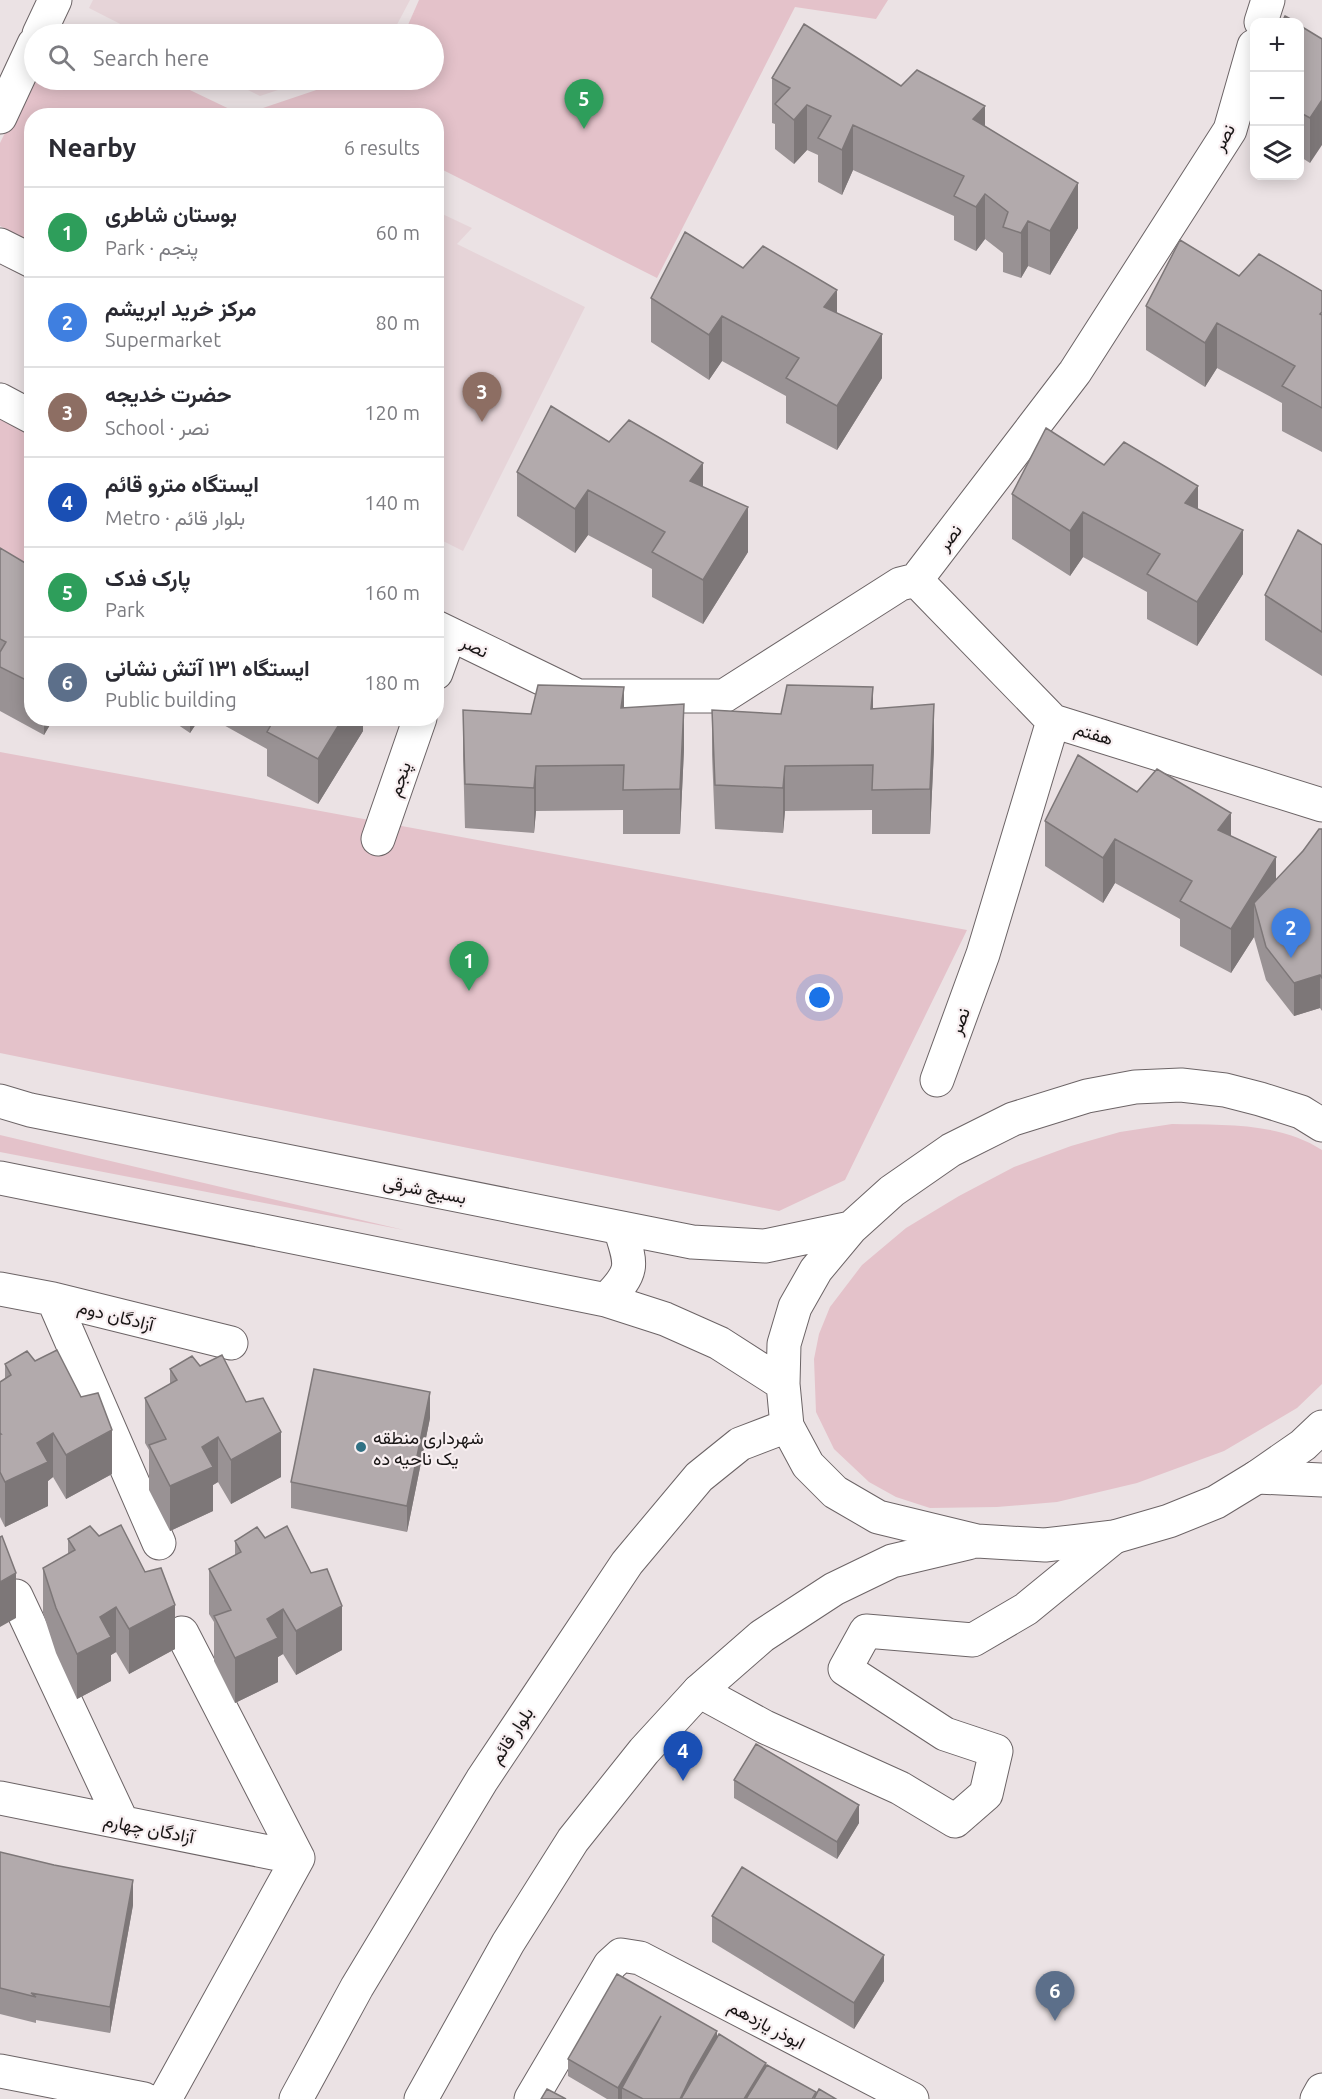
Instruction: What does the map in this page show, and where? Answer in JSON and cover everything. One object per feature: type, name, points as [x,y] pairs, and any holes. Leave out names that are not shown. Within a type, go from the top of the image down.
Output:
[{"type":"street","points":[[44,24],[55,0]]},
{"type":"street","points":[[1263,18],[1268,0]]},
{"type":"street","name":"نصر","points":[[444,630],[578,696],[724,696],[900,584],[916,580],[1075,372],[1230,130],[1250,60]]},
{"type":"street","points":[[0,117],[24,65]]},
{"type":"street","points":[[0,245],[24,257]]},
{"type":"street","points":[[0,400],[24,413]]},
{"type":"street","name":"هفتم","points":[[916,580],[1053,721],[1322,805]]},
{"type":"street","name":"نصر","points":[[937,1080],[983,954],[1053,721]]},
{"type":"street","name":"پنجم","points":[[378,839],[417,726]]},
{"type":"street","points":[[1315,1116],[1225,1090],[1181,1085],[1135,1087],[1087,1096],[1013,1119],[951,1150],[892,1191],[851,1228],[816,1270],[795,1307],[784,1344],[783,1383],[787,1426],[808,1465],[835,1492],[878,1517],[977,1541],[1045,1545],[1114,1537],[1169,1521],[1216,1502],[1257,1477],[1303,1445],[1322,1427]]},
{"type":"street","name":"بسیج شرقی","points":[[0,1101],[30,1110],[692,1242],[765,1246],[851,1228]]},
{"type":"street","points":[[0,1178],[606,1300],[665,1319],[719,1343],[783,1383]]},
{"type":"street","points":[[606,1300],[625,1281],[629,1266],[621,1228]]},
{"type":"street","name":"آزادگان دوم","points":[[0,1289],[53,1299],[231,1343]]},
{"type":"street","points":[[53,1299],[159,1543]]},
{"type":"street","name":"بلوار قائم","points":[[296,2099],[357,1987],[482,1779],[627,1563],[699,1477],[740,1444],[787,1426]]},
{"type":"street","points":[[1257,1477],[1322,1480]]},
{"type":"street","points":[[699,1691],[765,1727],[900,1788],[954,1821],[986,1794],[996,1751],[945,1734],[845,1669],[866,1631],[973,1640],[1026,1609],[1114,1537]]},
{"type":"street","points":[[421,2099],[508,1943],[573,1840],[644,1751],[699,1691],[762,1636],[834,1589],[892,1561],[977,1541]]},
{"type":"street","points":[[16,1596],[122,1822]]},
{"type":"street","points":[[165,2099],[298,1858],[182,1633]]},
{"type":"street","name":"آزادگان چهارم","points":[[0,1798],[298,1858]]},
{"type":"street","name":"ابوذر یازدهم","points":[[531,2099],[610,1965],[621,1955],[640,1958],[912,2099]]},
{"type":"street","points":[[0,2071],[144,2099]]},
{"type":"street","points":[[1317,2099],[1322,2090]]},
{"type":"shaded area","points":[[93,0],[410,0],[397,24],[120,24],[89,8]]},
{"type":"shaded area","points":[[419,0],[888,0],[876,19],[795,7],[657,278],[444,171],[444,108],[263,108],[316,90],[444,90],[444,24],[408,24]]},
{"type":"shaded area","points":[[26,90],[190,90],[227,108],[24,108],[24,238],[0,226],[0,143]]},
{"type":"shaded area","points":[[248,90],[278,90],[260,96]]},
{"type":"shaded area","points":[[444,215],[472,228],[457,244],[585,307],[463,551],[444,542]]},
{"type":"shaded area","points":[[0,417],[24,429],[24,602],[0,591]]},
{"type":"shaded area","points":[[0,752],[967,930],[845,1180],[779,1211],[0,1053]]},
{"type":"shaded area","points":[[1172,1124],[1230,1125],[1269,1130],[1287,1134],[1322,1150],[1322,1384],[1297,1408],[1224,1451],[1137,1483],[1057,1502],[997,1507],[930,1508],[896,1497],[869,1482],[834,1449],[816,1412],[814,1359],[819,1334],[830,1307],[862,1265],[906,1228],[1014,1167],[1071,1146],[1120,1132]]},
{"type":"shaded area","points":[[0,1135],[404,1230],[0,1152]]},
{"type":"building","points":[[804,24],[901,86],[917,70],[985,106],[973,119],[1078,183],[1050,231],[1028,221],[1021,233],[1003,227],[1008,212],[985,194],[976,207],[954,196],[964,176],[853,125],[842,150],[818,138],[831,116],[807,105],[794,120],[775,104],[790,88],[772,78]]},
{"type":"building","points":[[1304,28],[1322,39],[1322,100],[1310,118],[1304,115]]},
{"type":"building","points":[[685,232],[743,268],[763,246],[837,290],[824,307],[882,334],[837,406],[786,378],[799,358],[722,316],[709,335],[651,298]]},
{"type":"building","points":[[1180,240],[1239,276],[1259,254],[1322,291],[1322,312],[1320,314],[1322,315],[1322,408],[1282,386],[1295,366],[1217,323],[1205,343],[1146,306]]},
{"type":"building","points":[[551,406],[609,442],[629,420],[703,463],[690,481],[748,507],[703,580],[652,552],[665,532],[588,490],[575,509],[517,472]]},
{"type":"building","points":[[1046,428],[1104,465],[1124,442],[1198,486],[1185,503],[1243,530],[1197,602],[1147,574],[1160,554],[1083,512],[1070,531],[1012,494]]},
{"type":"building","points":[[1298,530],[1322,545],[1322,632],[1265,595]]},
{"type":"building","points":[[0,548],[24,562],[24,679],[0,667],[0,652],[6,642],[0,639]]},
{"type":"building","points":[[538,685],[624,687],[621,708],[684,704],[680,789],[623,790],[624,765],[536,766],[534,788],[465,784],[463,710],[531,714]]},
{"type":"building","points":[[787,685],[873,687],[871,709],[934,704],[930,789],[872,790],[873,765],[785,766],[783,788],[715,785],[712,710],[781,714]]},
{"type":"building","points":[[270,726],[338,726],[318,759],[267,732]]},
{"type":"building","points":[[1078,755],[1137,792],[1157,769],[1231,813],[1218,830],[1276,857],[1231,929],[1180,901],[1192,881],[1115,839],[1103,858],[1045,821]]},
{"type":"building","points":[[1319,829],[1322,829],[1322,978],[1320,975],[1294,983],[1266,947],[1254,903],[1303,851]]},
{"type":"building","points":[[57,1350],[81,1397],[98,1393],[112,1430],[66,1455],[53,1433],[37,1443],[48,1462],[5,1482],[0,1472],[0,1382],[11,1375],[5,1364],[27,1351],[35,1361]]},
{"type":"building","points":[[222,1355],[246,1402],[263,1398],[281,1432],[231,1460],[218,1437],[202,1447],[213,1467],[170,1486],[149,1445],[166,1439],[145,1398],[177,1380],[170,1369],[192,1356],[200,1366]]},
{"type":"building","points":[[314,1369],[430,1392],[407,1506],[291,1482]]},
{"type":"building","points":[[121,1525],[145,1572],[161,1568],[175,1605],[129,1629],[116,1607],[100,1617],[111,1637],[77,1654],[56,1608],[43,1568],[75,1550],[68,1539],[90,1526],[99,1536]]},
{"type":"building","points":[[287,1526],[311,1573],[327,1569],[342,1606],[296,1631],[283,1609],[267,1619],[278,1638],[235,1658],[214,1616],[231,1610],[209,1569],[241,1552],[235,1541],[257,1527],[265,1538]]},
{"type":"building","points":[[2,1536],[16,1573],[0,1582],[0,1537]]},
{"type":"building","points":[[756,1744],[859,1805],[837,1842],[734,1780]]},
{"type":"building","points":[[0,1852],[133,1880],[110,2007],[31,1993],[36,1997],[0,1988]]},
{"type":"building","points":[[742,1867],[884,1955],[854,2003],[712,1916]]},
{"type":"building","points":[[617,1974],[717,2031],[680,2099],[643,2099],[622,2088],[661,2016],[618,2088],[568,2059]]},
{"type":"building","points":[[719,2034],[766,2063],[744,2099],[681,2099]]},
{"type":"building","points":[[767,2065],[816,2092],[812,2099],[746,2099]]},
{"type":"building","points":[[547,2089],[566,2099],[541,2099]]},
{"type":"building","points":[[819,2089],[836,2099],[814,2099]]},
{"type":"place","name":"پارک فدک","points":[[584,129]]},
{"type":"place","name":"حضرت خدیجه","points":[[482,422]]},
{"type":"place","name":"مرکز خرید ابریشم","points":[[1291,958]]},
{"type":"place","name":"بوستان شاطری","points":[[469,991]]},
{"type":"place","name":"شهرداری منطقه یک ناحیه ده","points":[[361,1447]]},
{"type":"place","name":"ایستگاه مترو قائم","points":[[683,1781]]},
{"type":"place","name":"ایستگاه ۱۳۱ آتش نشانی","points":[[1055,2021]]}]
